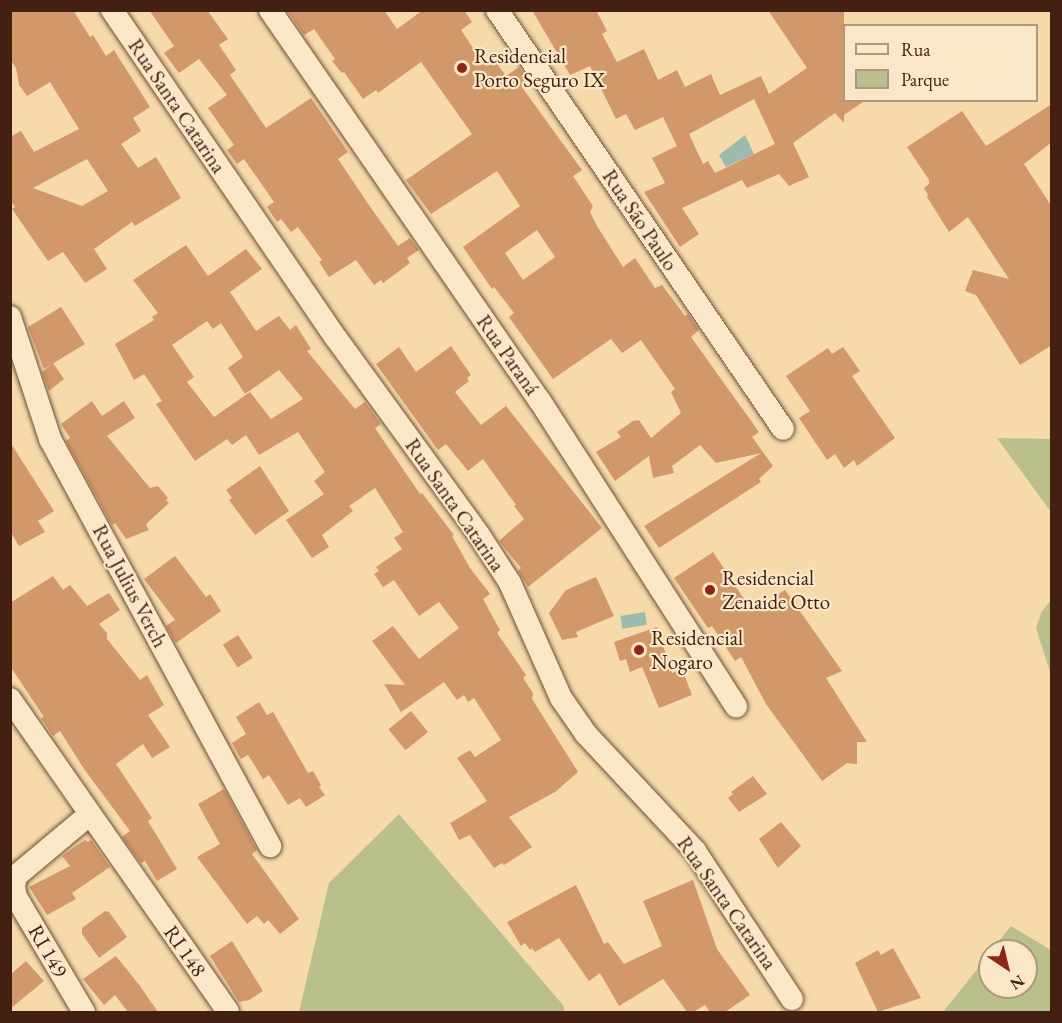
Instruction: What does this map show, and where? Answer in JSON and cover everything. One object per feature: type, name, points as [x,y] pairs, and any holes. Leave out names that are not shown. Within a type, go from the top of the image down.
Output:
[{"type":"street","name":"Rua Santa Catarina","points":[[112,10],[336,338],[479,535],[510,583],[561,698],[586,734],[695,851],[792,999]]},
{"type":"street","name":"Rua Paraná","points":[[270,10],[540,401],[736,706]]},
{"type":"street","name":"Rua São Paulo","points":[[497,10],[783,429]]},
{"type":"street","name":"Rua Julius Verch","points":[[10,317],[50,439],[270,846]]},
{"type":"street","name":"RI 148","points":[[10,699],[228,1012]]},
{"type":"street","name":"RI 149","points":[[84,1012],[16,897],[14,887],[16,876],[89,815]]},
{"type":"green space","points":[[997,438],[1051,439],[1051,512]]},
{"type":"green space","points":[[1051,600],[1051,675],[1036,628],[1041,613]]},
{"type":"green space","points":[[399,814],[563,1005],[565,1012],[299,1012],[329,883]]},
{"type":"green space","points":[[1011,926],[1033,939],[1001,939]]},
{"type":"green space","points":[[1038,942],[1051,950],[1051,1012],[943,1012],[978,968],[978,999],[1038,999]]},
{"type":"shaded area","points":[[745,135],[754,154],[726,167],[719,155]]},
{"type":"shaded area","points":[[645,612],[647,625],[622,629],[620,616]]},
{"type":"building","points":[[10,10],[73,10],[90,37],[93,35],[106,56],[114,50],[150,107],[133,118],[141,131],[121,144],[138,168],[156,157],[181,198],[135,226],[132,222],[94,249],[107,269],[85,283],[63,252],[48,261],[12,209],[15,207],[10,200],[10,137],[21,131],[34,152],[79,129],[50,82],[27,96],[19,85],[16,68],[10,59]],"holes":[[[87,159],[108,191],[82,206],[33,188]]]},
{"type":"building","points":[[149,10],[207,10],[228,39],[219,45],[236,70],[230,75],[266,128],[311,98],[348,152],[338,159],[398,246],[410,238],[419,250],[407,258],[410,263],[383,283],[381,280],[374,285],[356,260],[329,277],[319,262],[322,260],[298,227],[291,232],[281,219],[277,222],[267,207],[274,202],[244,159],[237,164],[227,150],[234,145],[208,108],[227,95],[199,59],[179,73],[164,53],[174,46]]},
{"type":"building","points":[[287,10],[384,10],[397,29],[423,10],[464,10],[472,22],[461,30],[483,63],[492,57],[506,76],[519,67],[529,81],[521,86],[582,170],[573,176],[593,206],[590,212],[623,267],[635,258],[655,288],[662,285],[685,316],[688,314],[699,330],[691,337],[759,432],[752,437],[773,466],[759,479],[761,482],[659,548],[644,526],[761,453],[716,463],[700,445],[672,466],[674,473],[653,478],[649,456],[615,481],[596,452],[621,437],[617,432],[633,421],[639,420],[651,438],[681,413],[671,392],[675,389],[641,340],[622,353],[611,339],[553,379],[509,317],[514,313],[494,287],[492,289],[463,247],[520,206],[497,171],[431,214],[406,180],[472,134],[421,62],[378,93],[376,90],[363,99],[344,72],[342,73],[332,61],[335,59],[314,29],[304,35]],"holes":[[[537,230],[555,257],[523,280],[505,253]]]},
{"type":"building","points":[[532,10],[596,10],[607,31],[602,34],[617,62],[644,49],[658,80],[677,70],[685,87],[711,74],[720,95],[761,76],[769,94],[807,68],[768,10],[844,10],[843,102],[863,102],[844,115],[844,123],[835,113],[793,143],[809,177],[789,186],[779,174],[747,188],[742,180],[682,208],[699,234],[680,247],[644,192],[665,183],[652,158],[677,146],[663,117],[635,130],[626,114],[616,119],[590,66],[570,75]],"holes":[[[754,99],[775,144],[715,173],[708,161],[703,164],[689,134]]]},
{"type":"building","points":[[1052,104],[1052,142],[1024,164],[1052,207],[1052,345],[1020,365],[976,295],[965,291],[973,270],[1009,279],[968,217],[949,232],[927,197],[924,188],[929,184],[929,180],[907,147],[962,111],[986,146]]},
{"type":"building","points":[[186,245],[208,276],[246,249],[262,269],[230,292],[256,331],[279,316],[290,330],[296,325],[311,349],[307,351],[355,409],[365,402],[381,424],[375,428],[420,494],[422,493],[454,535],[452,536],[470,568],[490,594],[483,599],[500,630],[497,633],[526,675],[523,678],[533,693],[532,699],[578,772],[555,792],[509,817],[532,847],[504,865],[502,863],[494,868],[470,835],[459,840],[450,823],[487,801],[457,758],[470,750],[475,757],[501,740],[474,698],[468,702],[464,695],[457,700],[444,682],[401,712],[384,684],[405,685],[372,641],[393,626],[419,659],[459,628],[439,602],[419,616],[394,580],[383,587],[374,574],[379,571],[376,567],[402,549],[394,538],[403,532],[375,488],[349,506],[353,511],[322,535],[329,547],[312,558],[286,520],[324,494],[314,481],[325,472],[298,432],[259,455],[246,435],[232,445],[227,439],[195,461],[156,404],[162,401],[144,374],[134,380],[115,344],[154,320],[152,317],[158,313],[133,280]],"holes":[[[207,321],[213,329],[221,323],[243,357],[228,368],[245,394],[279,370],[303,399],[271,419],[250,392],[214,417],[187,382],[194,377],[172,345]]]},
{"type":"building","points":[[61,307],[85,344],[44,369],[28,327]]},
{"type":"building","points":[[451,346],[471,375],[467,378],[469,381],[455,392],[481,425],[506,406],[602,528],[528,587],[518,571],[521,568],[499,541],[524,519],[514,506],[516,505],[483,459],[468,471],[446,444],[438,450],[376,364],[399,347],[416,372]]},
{"type":"building","points":[[843,347],[860,371],[852,376],[895,438],[857,466],[854,460],[844,468],[835,454],[827,460],[799,418],[810,411],[786,376],[828,348],[832,354]]},
{"type":"building","points":[[53,363],[64,379],[49,391],[42,372]]},
{"type":"building","points":[[92,401],[102,416],[124,401],[135,418],[107,436],[150,488],[158,486],[168,498],[166,500],[169,503],[146,524],[149,530],[126,539],[115,523],[112,525],[66,441],[70,438],[61,424]]},
{"type":"building","points":[[10,442],[54,511],[38,521],[45,532],[19,546],[10,531]]},
{"type":"building","points":[[260,466],[289,511],[255,535],[229,500],[232,498],[226,490]]},
{"type":"building","points":[[713,552],[752,611],[785,590],[842,671],[826,678],[867,742],[857,742],[857,764],[847,763],[822,781],[766,704],[741,657],[735,661],[712,626],[708,628],[674,578]]},
{"type":"building","points":[[175,556],[206,597],[210,594],[221,611],[176,643],[166,626],[175,620],[144,579]]},
{"type":"building","points":[[53,576],[63,590],[70,585],[87,606],[109,593],[120,610],[99,624],[107,633],[107,639],[140,680],[147,675],[164,705],[148,715],[170,747],[152,758],[143,744],[116,764],[152,818],[148,821],[177,869],[157,881],[145,861],[141,863],[122,837],[130,831],[84,769],[60,731],[53,736],[41,718],[44,717],[10,666],[10,603]]},
{"type":"building","points":[[596,577],[614,616],[576,632],[578,637],[562,640],[549,613],[566,590]]},
{"type":"building","points":[[657,627],[672,673],[682,669],[692,695],[659,708],[642,667],[630,672],[626,659],[620,661],[614,642]]},
{"type":"building","points":[[238,635],[253,658],[238,667],[223,645]]},
{"type":"building","points":[[259,702],[267,715],[273,712],[308,773],[313,771],[321,785],[319,787],[325,795],[306,807],[300,798],[288,805],[269,775],[263,779],[248,755],[241,759],[232,743],[246,734],[236,717]]},
{"type":"building","points":[[411,711],[428,732],[405,750],[388,729]]},
{"type":"building","points":[[753,776],[767,794],[739,812],[728,798],[733,794],[731,792]]},
{"type":"building","points":[[224,789],[257,850],[252,854],[299,919],[280,934],[268,920],[264,924],[257,916],[247,924],[197,857],[220,844],[198,804]]},
{"type":"building","points":[[781,822],[801,846],[778,868],[759,839]]},
{"type":"building","points":[[85,840],[88,842],[91,840],[110,867],[72,893],[76,899],[47,915],[29,887],[70,866],[62,856]]},
{"type":"building","points":[[693,880],[717,949],[750,995],[725,1012],[710,1012],[705,1005],[693,1012],[687,1012],[663,979],[619,1006],[600,973],[589,981],[559,938],[535,952],[532,948],[530,950],[525,943],[521,946],[507,922],[576,885],[604,944],[608,942],[624,964],[662,946],[643,901]]},
{"type":"building","points":[[105,911],[109,912],[127,937],[99,958],[82,934],[82,928]]},
{"type":"building","points":[[232,941],[263,991],[249,1000],[239,1002],[210,956]]},
{"type":"building","points":[[893,948],[921,998],[878,1012],[855,963],[878,950],[881,955]]},
{"type":"building","points":[[116,956],[158,1012],[128,1012],[115,995],[104,1005],[83,979]]},
{"type":"building","points":[[26,961],[44,981],[10,1009],[10,975]]},
{"type":"place","name":"Residencial Porto Seguro IX","points":[[462,68]]},
{"type":"place","name":"Residencial Zenaide Otto","points":[[710,590]]},
{"type":"place","name":"Residencial Nogaro","points":[[639,650]]}]
